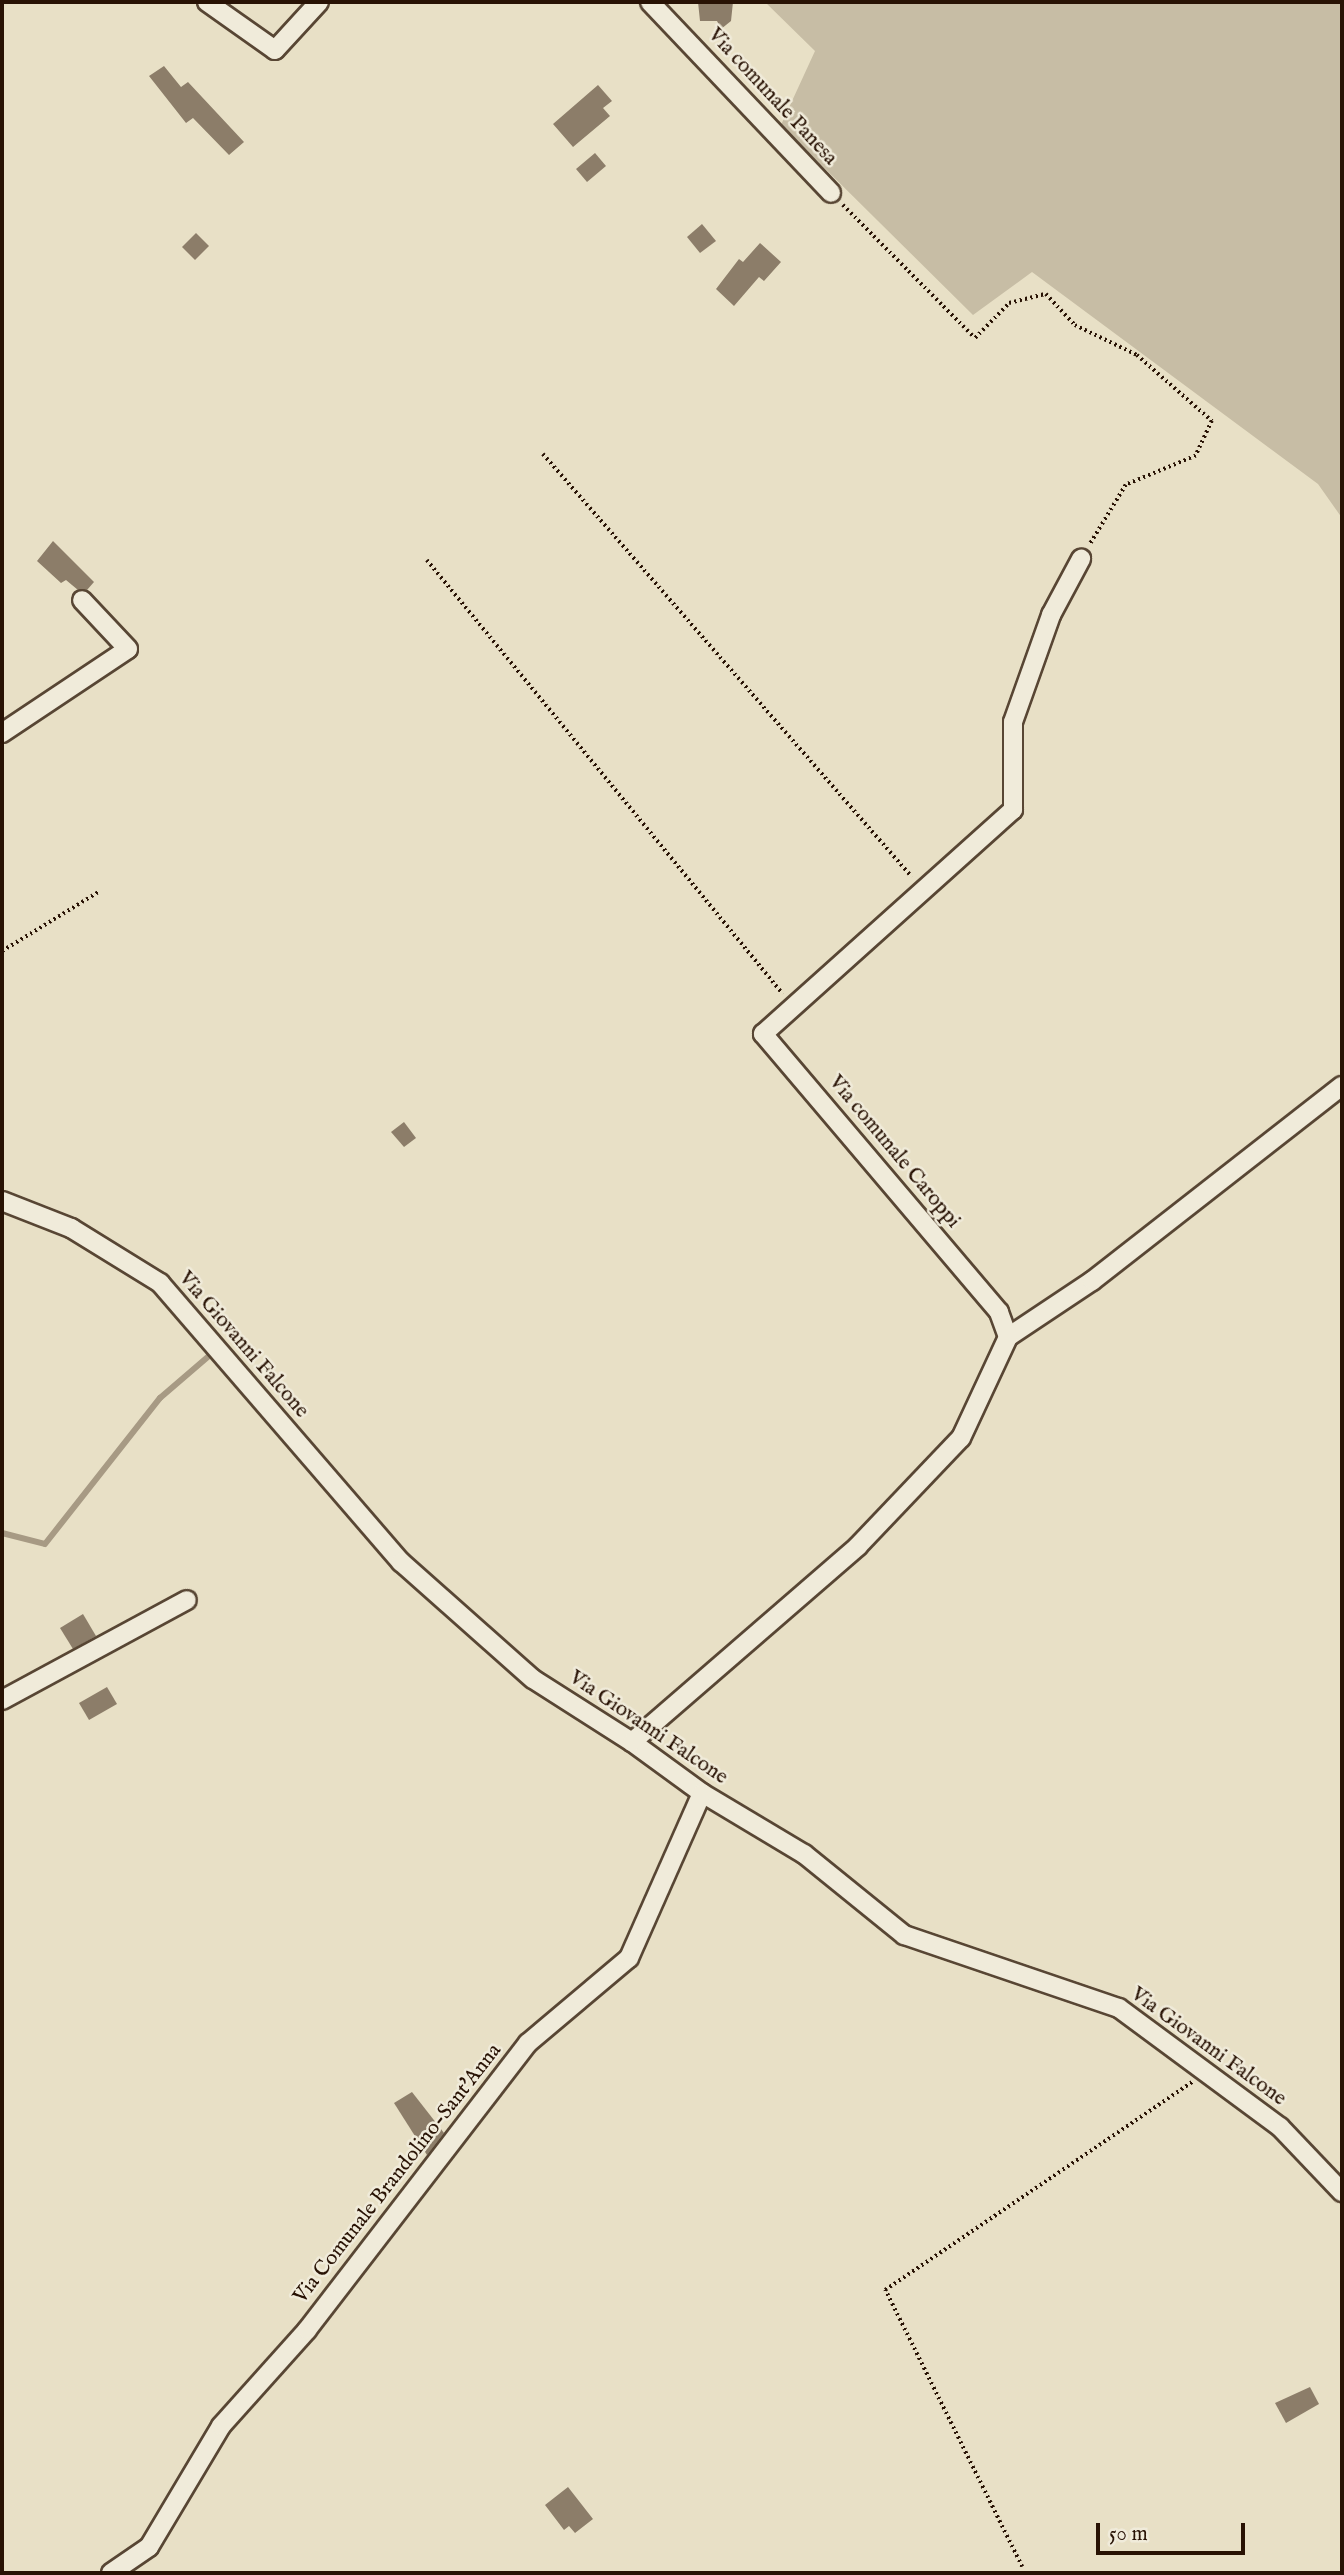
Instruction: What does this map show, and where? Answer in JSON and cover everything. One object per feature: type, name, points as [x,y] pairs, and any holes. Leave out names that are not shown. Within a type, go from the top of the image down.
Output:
[{"type":"street","points":[[207,2],[275,50],[320,2]]},
{"type":"street","name":"Via comunale Panesa","points":[[650,2],[831,193]]},
{"type":"street","name":"Via comunale Caroppi","points":[[1008,1336],[999,1312],[763,1034],[1013,810],[1013,722],[1051,615],[1082,559]]},
{"type":"street","points":[[2,733],[128,649],[82,600]]},
{"type":"street","points":[[632,1742],[858,1546],[961,1438],[1008,1336],[1092,1281],[1342,1086]]},
{"type":"street","name":"Via Giovanni Falcone","points":[[2,1201],[71,1228],[160,1283],[401,1562],[533,1679],[632,1742],[702,1793],[804,1854],[904,1935],[1119,2008],[1208,2071],[1280,2127],[1342,2192]]},
{"type":"street","points":[[2,1700],[187,1600]]},
{"type":"street","name":"Via Comunale Brandolino-Sant'Anna","points":[[111,2573],[149,2547],[221,2426],[307,2330],[528,2043],[629,1958],[702,1793]]},
{"type":"path","points":[[831,193],[975,338],[1009,303],[1046,294],[1075,325],[1137,355],[1212,421],[1196,456],[1126,485],[1082,559]]},
{"type":"path","points":[[543,454],[923,889]]},
{"type":"path","points":[[427,560],[794,1007]]},
{"type":"path","points":[[2,951],[100,891]]},
{"type":"path","points":[[1022,2567],[884,2290],[1208,2071]]},
{"type":"shaded area","points":[[765,2],[1342,2],[1342,518],[1318,484],[1032,272],[973,315],[781,125],[815,51]]},
{"type":"building","points":[[698,2],[733,2],[731,21],[721,29],[717,21],[700,21]]},
{"type":"building","points":[[164,66],[181,87],[188,82],[244,142],[229,155],[193,118],[186,123],[149,76]]},
{"type":"building","points":[[598,85],[612,101],[603,108],[610,116],[573,147],[553,124]]},
{"type":"building","points":[[595,153],[606,166],[587,182],[576,169]]},
{"type":"building","points":[[702,224],[716,241],[700,253],[687,237]]},
{"type":"building","points":[[196,233],[209,246],[195,260],[182,247]]},
{"type":"building","points":[[760,243],[781,262],[764,281],[759,277],[734,306],[716,289],[739,259],[743,262]]},
{"type":"building","points":[[53,541],[94,582],[87,590],[78,590],[66,580],[61,583],[37,561]]},
{"type":"building","points":[[404,1122],[416,1138],[404,1147],[391,1132]]},
{"type":"building","points":[[83,1614],[96,1636],[73,1649],[60,1628]]},
{"type":"building","points":[[107,1687],[117,1704],[89,1720],[79,1703]]},
{"type":"building","points":[[412,2092],[444,2133],[427,2155],[394,2103]]},
{"type":"building","points":[[1310,2387],[1319,2404],[1286,2423],[1275,2403]]},
{"type":"building","points":[[568,2487],[593,2519],[575,2533],[569,2526],[564,2530],[545,2505]]},
{"type":"waterway","points":[[2,1533],[45,1544],[160,1398],[210,1355]]}]
